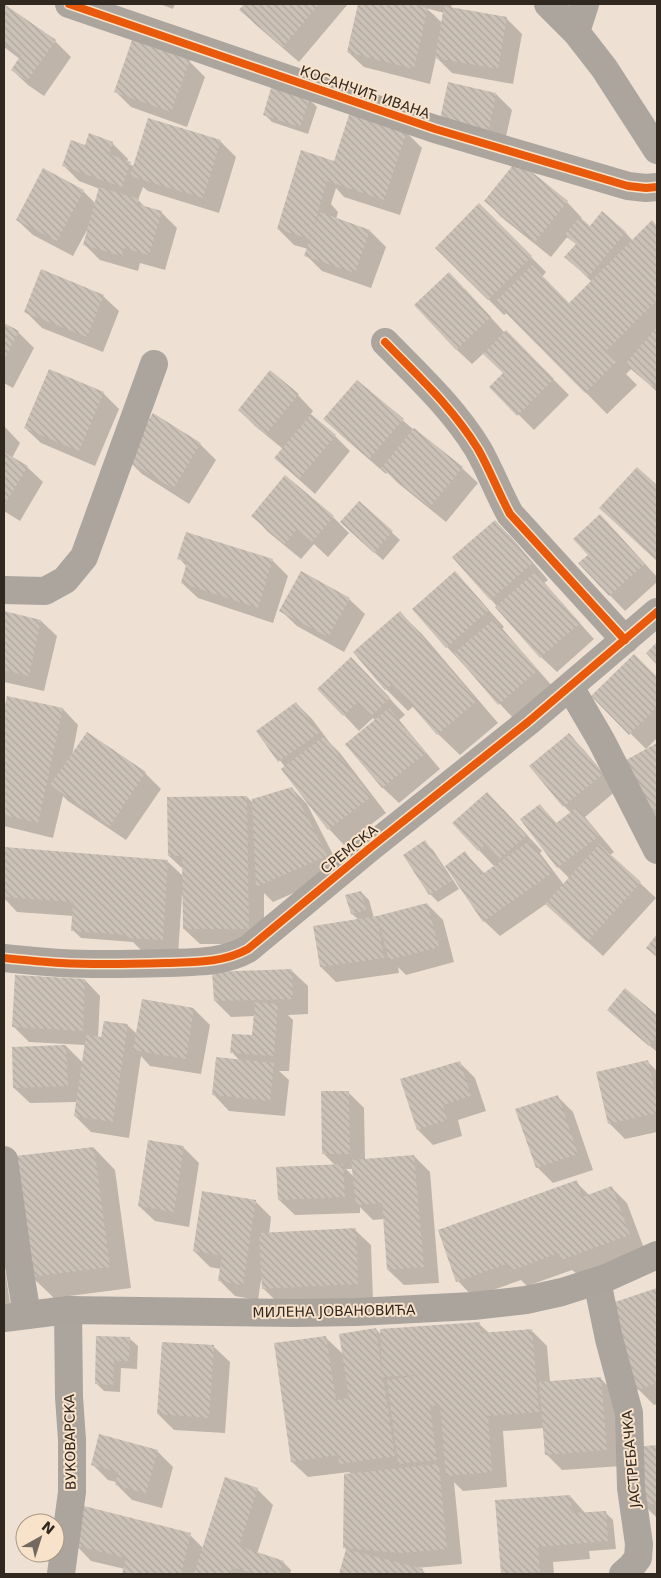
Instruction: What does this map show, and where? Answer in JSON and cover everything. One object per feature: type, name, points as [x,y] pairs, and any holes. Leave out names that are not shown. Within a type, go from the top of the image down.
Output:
[{"type":"main road","name":"МИЛЕНА ЈОВАНОВИЋА","points":[[15,1316],[68,1310],[295,1313],[473,1306],[526,1300],[562,1292],[597,1281],[657,1255]]},
{"type":"street","name":"КОСАНЧИЋ ИВАНА","points":[[69,4],[435,129],[628,186],[657,187]]},
{"type":"street","points":[[548,4],[576,32],[604,68],[657,150]]},
{"type":"street","points":[[576,32],[585,4]]},
{"type":"street","points":[[385,342],[445,403],[463,426],[491,472],[510,514],[625,640]]},
{"type":"street","points":[[4,590],[46,591],[65,580],[84,557],[154,364]]},
{"type":"street","name":"СРЕМСКА","points":[[4,958],[61,963],[114,964],[204,961],[240,954],[570,687],[657,612]]},
{"type":"street","points":[[570,687],[601,740],[657,850]]},
{"type":"street","points":[[4,1160],[18,1260],[15,1316]]},
{"type":"street","name":"ЈАСТРЕБАЧКА","points":[[597,1281],[630,1413],[631,1488],[639,1544],[638,1558],[624,1574]]},
{"type":"street","name":"ВУКОВАРСКА","points":[[61,1574],[72,1492],[72,1440],[68,1396],[70,1363],[68,1310]]},
{"type":"building","points":[[4,4],[56,40],[27,81],[11,70],[21,55],[4,44]]},
{"type":"building","points":[[244,4],[319,4],[283,47],[239,10]]},
{"type":"building","points":[[358,4],[412,4],[428,8],[414,69],[347,52]]},
{"type":"building","points":[[444,6],[507,17],[498,69],[435,58]]},
{"type":"building","points":[[132,40],[190,60],[171,112],[114,92]]},
{"type":"building","points":[[448,82],[496,93],[489,130],[440,119]]},
{"type":"building","points":[[272,85],[310,98],[300,127],[263,115]]},
{"type":"building","points":[[350,112],[407,131],[384,200],[327,181],[313,229],[320,212],[370,230],[355,273],[304,256],[310,239],[277,229],[301,150],[334,161]]},
{"type":"building","points":[[148,118],[221,140],[203,198],[130,176]]},
{"type":"building","points":[[89,133],[113,142],[109,154],[131,162],[122,187],[62,166],[71,140],[85,145]]},
{"type":"building","points":[[517,160],[568,201],[535,242],[484,201]]},
{"type":"building","points":[[43,168],[84,190],[57,241],[16,220]]},
{"type":"building","points":[[99,187],[139,199],[137,204],[162,211],[149,255],[124,248],[122,256],[83,245]]},
{"type":"building","points":[[479,203],[532,256],[488,300],[435,248]]},
{"type":"building","points":[[602,211],[626,232],[588,277],[564,257],[576,244],[564,235],[580,217],[590,226]]},
{"type":"building","points":[[652,220],[657,226],[657,300],[605,352],[616,362],[585,393],[495,302],[532,265],[569,303]]},
{"type":"building","points":[[41,269],[104,295],[87,337],[24,312]]},
{"type":"building","points":[[449,272],[491,317],[456,350],[414,305]]},
{"type":"building","points":[[4,323],[19,331],[4,360]]},
{"type":"building","points":[[657,327],[657,382],[652,387],[625,364]]},
{"type":"building","points":[[506,330],[554,379],[517,416],[489,387],[503,373],[483,354]]},
{"type":"building","points":[[49,369],[104,392],[79,451],[24,428]]},
{"type":"building","points":[[270,370],[299,394],[266,434],[238,410]]},
{"type":"building","points":[[357,380],[404,419],[369,459],[323,419]]},
{"type":"building","points":[[153,413],[201,443],[173,489],[125,458]]},
{"type":"building","points":[[311,414],[336,435],[299,479],[274,458]]},
{"type":"building","points":[[414,428],[463,467],[430,507],[381,468]]},
{"type":"building","points":[[4,452],[28,466],[4,506]]},
{"type":"building","points":[[637,467],[657,485],[657,556],[655,559],[599,508]]},
{"type":"building","points":[[285,475],[334,516],[312,542],[297,529],[285,544],[251,516]]},
{"type":"building","points":[[359,501],[393,531],[374,553],[340,522]]},
{"type":"building","points":[[600,514],[645,564],[609,596],[578,563],[588,555],[573,539]]},
{"type":"building","points":[[495,520],[533,563],[490,600],[452,557]]},
{"type":"building","points":[[186,532],[273,559],[258,608],[181,583],[187,562],[177,559]]},
{"type":"building","points":[[301,571],[350,598],[328,637],[279,611]]},
{"type":"building","points":[[455,571],[489,610],[446,648],[412,609]]},
{"type":"building","points":[[535,572],[580,623],[540,658],[495,607]]},
{"type":"building","points":[[4,611],[41,620],[29,676],[4,670]]},
{"type":"building","points":[[400,611],[477,701],[437,735],[393,684],[385,690],[353,652]]},
{"type":"building","points":[[494,619],[538,670],[498,705],[454,653]]},
{"type":"building","points":[[657,642],[657,665],[646,653]]},
{"type":"building","points":[[634,654],[657,677],[657,707],[629,735],[591,696]]},
{"type":"building","points":[[351,657],[390,698],[370,717],[357,703],[343,716],[317,689]]},
{"type":"building","points":[[7,696],[63,708],[38,823],[4,815],[4,710]]},
{"type":"building","points":[[296,702],[319,733],[278,762],[256,731]]},
{"type":"building","points":[[389,708],[426,753],[382,788],[345,744]]},
{"type":"building","points":[[87,732],[146,772],[110,826],[50,785]]},
{"type":"building","points":[[569,733],[603,774],[563,807],[529,766]]},
{"type":"building","points":[[324,736],[371,797],[328,830],[281,769]]},
{"type":"building","points":[[657,743],[657,808],[647,814],[619,764]]},
{"type":"building","points":[[292,787],[327,856],[256,887],[252,799]]},
{"type":"building","points":[[487,792],[527,835],[500,859],[486,844],[478,851],[452,823]]},
{"type":"building","points":[[247,796],[249,929],[183,929],[182,856],[168,856],[167,797]]},
{"type":"building","points":[[540,804],[555,824],[577,807],[599,836],[557,868],[520,819]]},
{"type":"building","points":[[425,840],[452,881],[429,895],[403,855]]},
{"type":"building","points":[[529,841],[552,873],[483,922],[445,866],[465,851],[481,875]]},
{"type":"building","points":[[599,844],[641,882],[587,942],[545,904]]},
{"type":"building","points":[[4,847],[168,860],[163,940],[127,938],[127,935],[71,931],[73,902],[4,897]]},
{"type":"building","points":[[361,891],[366,910],[351,914],[345,895]]},
{"type":"building","points":[[427,903],[439,947],[389,960],[377,916]]},
{"type":"building","points":[[377,916],[384,958],[320,967],[313,926]]},
{"type":"building","points":[[657,934],[657,957],[646,948]]},
{"type":"building","points":[[292,969],[293,999],[214,1001],[212,972]]},
{"type":"building","points":[[15,975],[85,979],[83,1031],[12,1027]]},
{"type":"building","points":[[625,988],[657,1015],[657,1037],[649,1046],[607,1010]]},
{"type":"building","points":[[142,999],[194,1008],[186,1059],[133,1050]]},
{"type":"building","points":[[255,1002],[278,1004],[274,1056],[230,1053],[232,1034],[252,1035]]},
{"type":"building","points":[[104,1021],[128,1024],[113,1122],[74,1116],[86,1035],[101,1037]]},
{"type":"building","points":[[66,1045],[68,1086],[13,1088],[12,1047]]},
{"type":"building","points":[[216,1057],[274,1063],[270,1101],[212,1095]]},
{"type":"building","points":[[648,1060],[657,1100],[657,1113],[608,1124],[596,1072]]},
{"type":"building","points":[[460,1061],[471,1096],[443,1105],[447,1120],[417,1130],[400,1079]]},
{"type":"building","points":[[321,1091],[349,1091],[350,1154],[322,1154]]},
{"type":"building","points":[[558,1095],[578,1154],[536,1168],[515,1109]]},
{"type":"building","points":[[148,1140],[184,1146],[174,1212],[138,1206]]},
{"type":"building","points":[[94,1147],[110,1267],[31,1277],[15,1156]]},
{"type":"building","points":[[414,1155],[424,1267],[387,1270],[382,1203],[356,1205],[351,1160]]},
{"type":"building","points":[[343,1164],[345,1197],[278,1200],[276,1167]]},
{"type":"building","points":[[577,1180],[582,1197],[612,1186],[630,1235],[561,1260],[559,1253],[510,1271],[507,1264],[456,1282],[438,1230]]},
{"type":"building","points":[[202,1191],[256,1200],[243,1285],[218,1281],[222,1256],[193,1251]]},
{"type":"building","points":[[356,1228],[358,1284],[262,1289],[259,1233]]},
{"type":"building","points":[[657,1288],[657,1383],[637,1390],[609,1304]]},
{"type":"building","points":[[480,1322],[481,1333],[532,1329],[539,1412],[488,1416],[492,1472],[446,1476],[440,1405],[430,1406],[437,1460],[398,1464],[387,1380],[421,1375],[383,1377],[395,1456],[339,1464],[338,1455],[291,1462],[274,1343],[326,1336],[336,1400],[349,1398],[339,1334],[376,1328],[382,1374],[380,1329]]},
{"type":"building","points":[[96,1336],[130,1337],[129,1361],[114,1361],[113,1385],[95,1384]]},
{"type":"building","points":[[162,1342],[214,1345],[209,1418],[157,1414]]},
{"type":"building","points":[[601,1377],[607,1450],[545,1455],[539,1382]]},
{"type":"building","points":[[99,1434],[158,1450],[146,1493],[115,1485],[118,1472],[91,1465]]},
{"type":"building","points":[[657,1445],[657,1503],[642,1505],[636,1447]]},
{"type":"building","points":[[439,1464],[447,1549],[402,1553],[343,1548],[344,1474]]},
{"type":"building","points":[[225,1477],[258,1488],[239,1546],[284,1561],[279,1574],[255,1574],[232,1567],[230,1574],[194,1574]]},
{"type":"building","points":[[570,1495],[572,1513],[606,1511],[608,1541],[538,1547],[540,1572],[501,1574],[495,1500]]},
{"type":"building","points":[[84,1506],[191,1533],[181,1574],[122,1574],[126,1558],[74,1545]]},
{"type":"building","points":[[346,1549],[423,1569],[422,1574],[339,1574]]},
{"type":"cycle path","points":[[69,4],[435,129],[628,186],[657,187]]},
{"type":"cycle path","points":[[385,342],[458,420],[478,449],[510,514],[625,640]]},
{"type":"cycle path","points":[[4,958],[87,964],[187,962],[229,957],[248,949],[371,847],[528,722],[657,612]]}]
